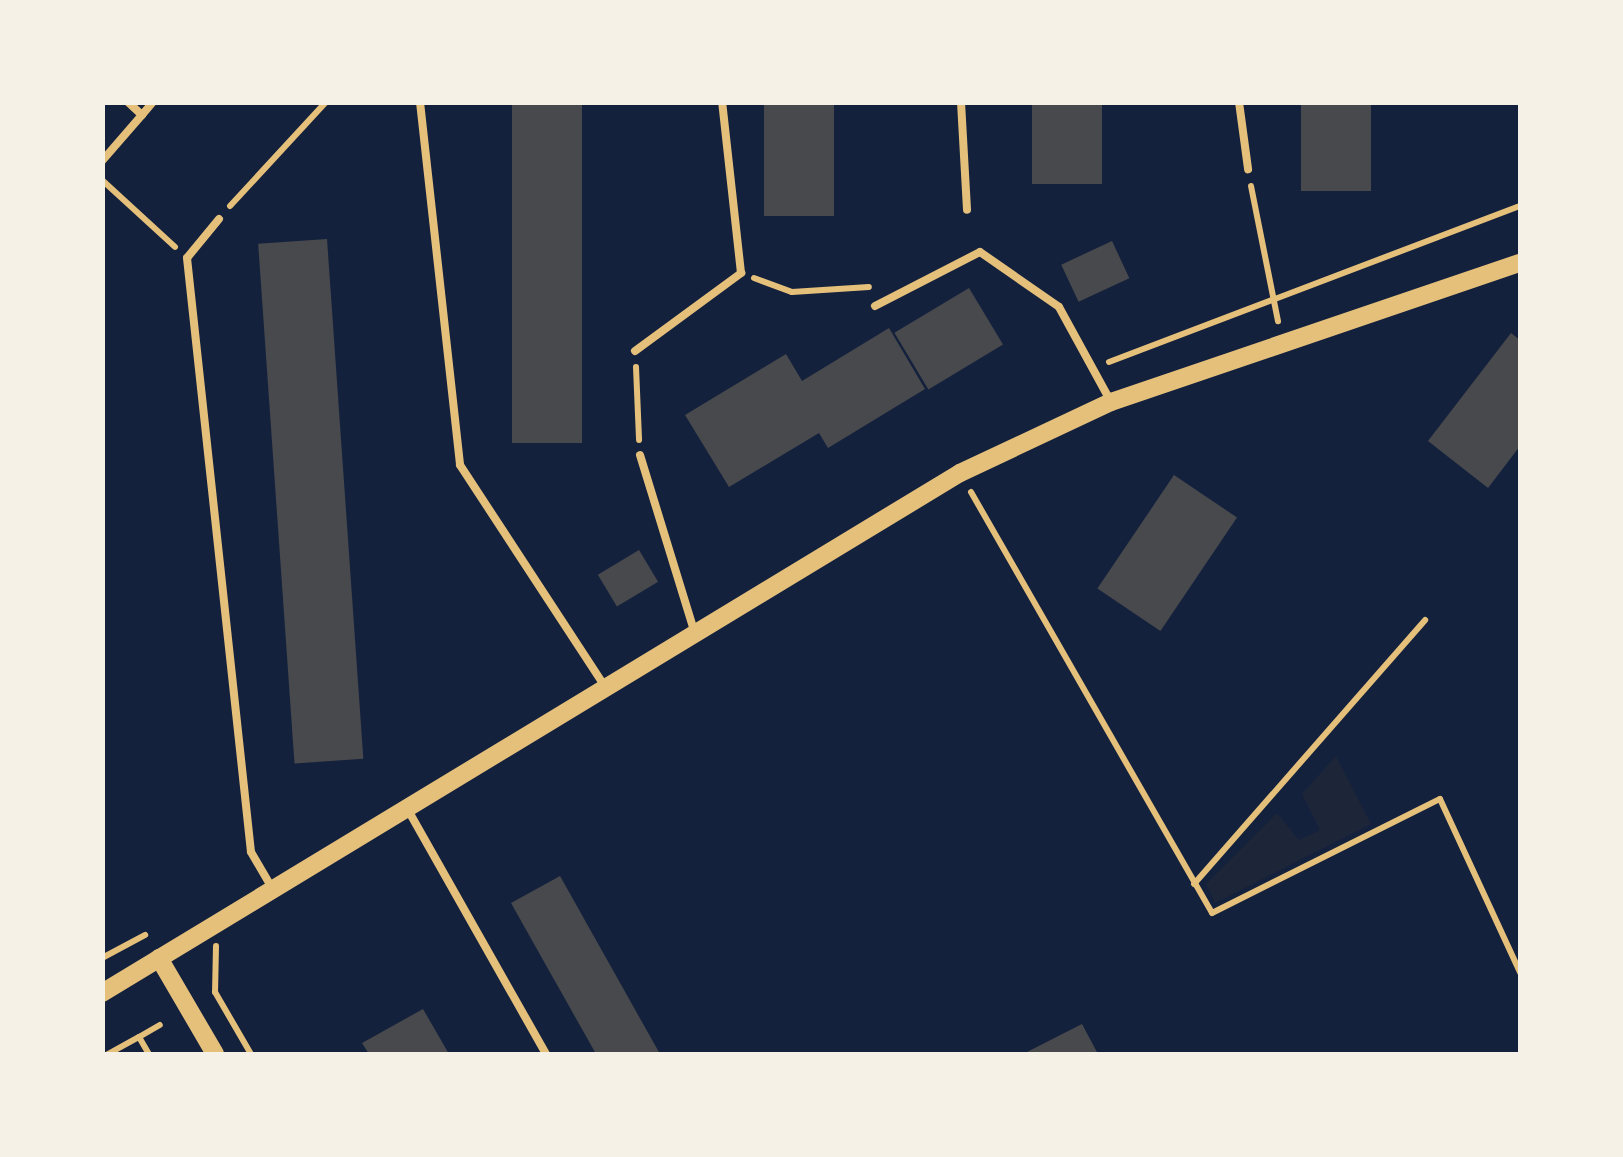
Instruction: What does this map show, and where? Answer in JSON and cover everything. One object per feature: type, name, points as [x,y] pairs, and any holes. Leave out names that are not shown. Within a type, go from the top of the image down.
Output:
[{"type":"street","points":[[102,994],[694,630],[960,473],[1110,402],[1520,263]]},
{"type":"street","points":[[159,958],[215,1054]]},
{"type":"lane","points":[[128,102],[142,115]]},
{"type":"lane","points":[[102,161],[152,102]]},
{"type":"lane","points":[[420,102],[460,465],[604,685]]},
{"type":"lane","points":[[636,351],[741,272],[722,102]]},
{"type":"lane","points":[[961,102],[968,210]]},
{"type":"lane","points":[[1238,102],[1248,169]]},
{"type":"lane","points":[[220,219],[187,258],[251,852],[272,888]]},
{"type":"lane","points":[[875,306],[980,252],[1059,307],[1110,402]]},
{"type":"lane","points":[[640,455],[694,630]]},
{"type":"lane","points":[[406,806],[546,1054]]},
{"type":"path","points":[[220,219],[326,102]]},
{"type":"path","points":[[1248,169],[1283,342]]},
{"type":"path","points":[[102,180],[187,258]]},
{"type":"path","points":[[1094,368],[1520,206]]},
{"type":"path","points":[[741,272],[792,292],[915,285]]},
{"type":"path","points":[[636,351],[640,455]]},
{"type":"path","points":[[960,473],[1212,914],[1440,799],[1520,972]]},
{"type":"path","points":[[1194,884],[1425,620]]},
{"type":"path","points":[[221,956],[215,992],[251,1054]]},
{"type":"path","points":[[108,1054],[160,1025]]},
{"type":"path","points":[[139,1037],[150,1054]]},
{"type":"shaded area","points":[[1336,756],[1371,824],[1215,903],[1206,884],[1277,813],[1299,840],[1320,830],[1302,794]]},
{"type":"building","points":[[512,102],[582,102],[582,443],[512,443]]},
{"type":"building","points":[[764,102],[834,102],[834,216],[764,216]]},
{"type":"building","points":[[1032,102],[1102,102],[1102,184],[1032,184]]},
{"type":"building","points":[[1301,102],[1371,102],[1371,191],[1301,191]]},
{"type":"building","points":[[327,239],[363,759],[295,764],[258,244]]},
{"type":"building","points":[[1112,241],[1129,278],[1079,302],[1061,265]]},
{"type":"building","points":[[969,288],[1003,345],[928,389],[894,333]]},
{"type":"building","points":[[889,328],[925,389],[828,448],[819,433],[729,487],[685,415],[786,354],[802,381]]},
{"type":"building","points":[[1511,333],[1520,340],[1520,446],[1488,488],[1428,441]]},
{"type":"building","points":[[1174,475],[1237,517],[1160,631],[1097,589]]},
{"type":"building","points":[[639,550],[658,582],[617,606],[598,575]]},
{"type":"building","points":[[560,876],[660,1054],[596,1054],[511,903]]},
{"type":"building","points":[[423,1009],[449,1054],[369,1054],[362,1043]]},
{"type":"building","points":[[1082,1024],[1098,1054],[1023,1054]]}]
